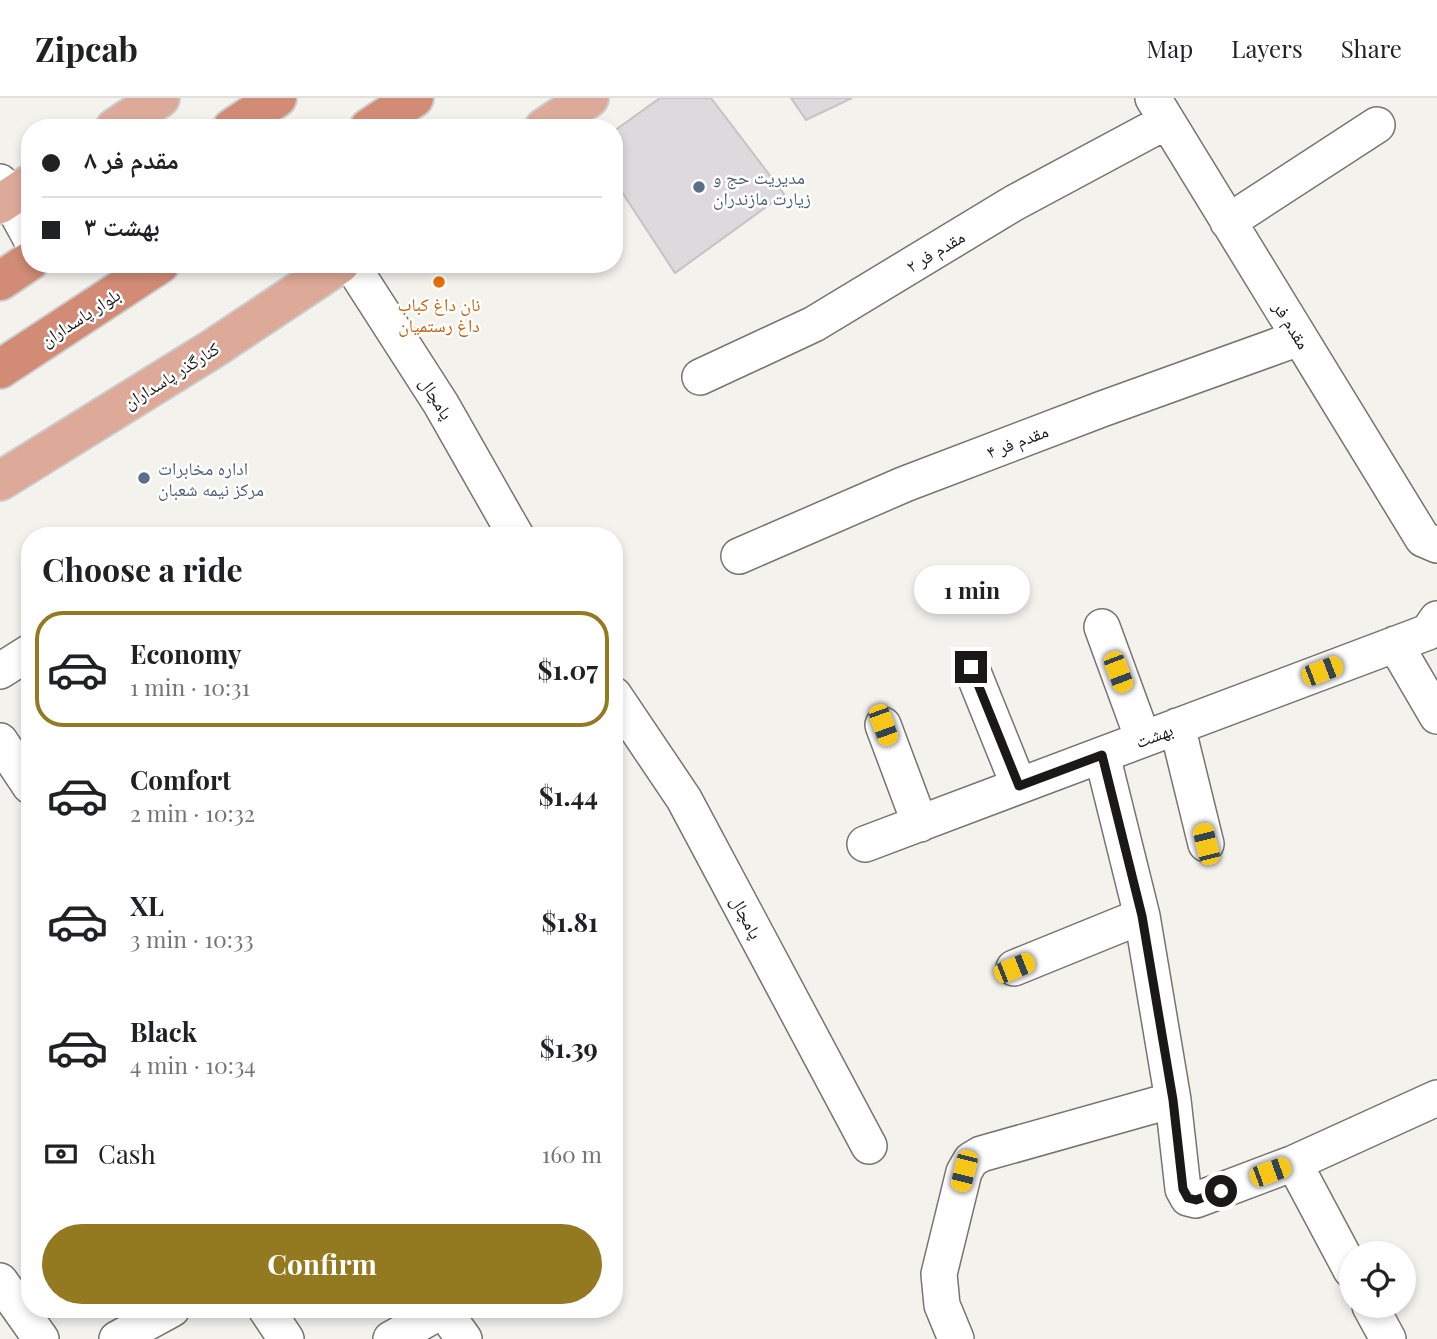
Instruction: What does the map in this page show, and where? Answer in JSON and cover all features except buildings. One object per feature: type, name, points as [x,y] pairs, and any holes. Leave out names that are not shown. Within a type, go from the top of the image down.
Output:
[{"type":"highway","points":[[245,119],[276,98]]},
{"type":"highway","points":[[382,119],[414,98]]},
{"type":"highway","points":[[0,281],[21,267]]},
{"type":"highway","name":"بلوار پاسداران","points":[[0,369],[146,273]]},
{"type":"main road","points":[[128,119],[160,98]]},
{"type":"main road","points":[[558,119],[589,98]]},
{"type":"main road","name":"کنارگذر پاسداران","points":[[0,481],[214,348],[326,273]]},
{"type":"street","name":"مقدم فر","points":[[1160,110],[1299,338],[1432,539]]},
{"type":"street","name":"مقدم فر ۲","points":[[700,377],[814,324],[1014,203],[1160,110]]},
{"type":"street","points":[[1228,222],[1377,125]]},
{"type":"street","points":[[9,192],[21,218]]},
{"type":"street","name":"پامچال","points":[[357,273],[442,404],[511,527]]},
{"type":"street","name":"مقدم فر ۴","points":[[739,556],[905,484],[1102,408],[1299,338]]},
{"type":"street","name":"بهشت","points":[[865,844],[1428,632],[1437,619]]},
{"type":"street","points":[[1102,627],[1143,739]]},
{"type":"street","points":[[1395,644],[1437,716]]},
{"type":"street","points":[[0,671],[21,658]]},
{"type":"street","points":[[971,667],[1019,786]]},
{"type":"street","name":"پامچال","points":[[623,708],[684,799],[869,1146]]},
{"type":"street","points":[[883,725],[920,824]]},
{"type":"street","points":[[1177,726],[1206,844]]},
{"type":"street","points":[[0,741],[21,772]]},
{"type":"street","points":[[1102,755],[1142,916],[1173,1100],[1183,1189],[1188,1198],[1196,1200],[1294,1164],[1435,1105]]},
{"type":"street","points":[[1014,968],[1142,916]]},
{"type":"street","points":[[956,1339],[942,1305],[939,1274],[964,1171],[971,1160],[981,1154],[1173,1100]]},
{"type":"street","points":[[1294,1164],[1339,1248]]},
{"type":"street","points":[[0,1281],[21,1311]]},
{"type":"street","points":[[26,1318],[41,1339]]},
{"type":"street","points":[[117,1339],[156,1318]]},
{"type":"street","points":[[272,1318],[286,1339]]},
{"type":"street","points":[[391,1339],[424,1318]]},
{"type":"street","points":[[440,1318],[464,1339]]},
{"type":"street","points":[[1377,1318],[1388,1339]]},
{"type":"place","name":"مدیریت حج و زیارت مازندران","points":[[699,187]]},
{"type":"place","name":"نان داغ کباب داغ رستمیان","points":[[439,282]]},
{"type":"place","name":"اداره مخابرات مرکز نیمه شعبان","points":[[144,478]]},
{"type":"route","points":[[971,667],[1019,786],[1102,755],[1142,916],[1173,1100],[1183,1189],[1188,1198],[1196,1200],[1221,1191]]}]
